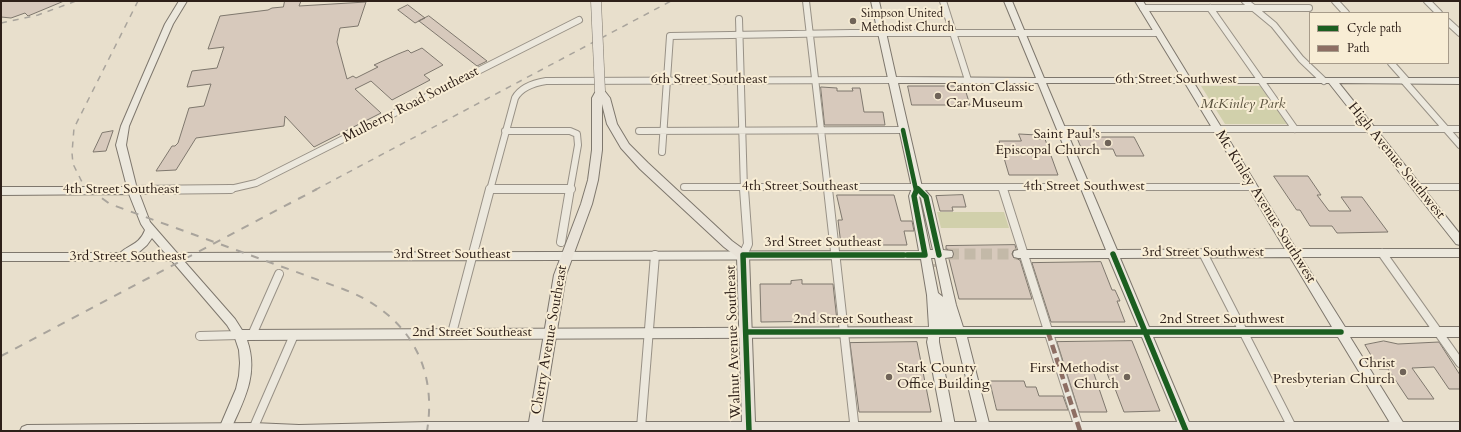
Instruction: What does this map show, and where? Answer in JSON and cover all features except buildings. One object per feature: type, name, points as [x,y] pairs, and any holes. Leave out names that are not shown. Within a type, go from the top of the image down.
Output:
[{"type":"main road","name":"Cherry Avenue Southeast","points":[[534,430],[560,275],[565,255],[578,225],[593,181],[598,148],[597,99],[600,91],[596,1]]},
{"type":"main road","name":"Cherry Avenue Southeast","points":[[600,91],[604,97],[612,124],[628,149],[728,244],[743,255]]},
{"type":"main road","name":"Walnut Avenue Southeast","points":[[743,255],[749,430]]},
{"type":"main road","points":[[27,431],[253,429],[299,431],[534,430],[641,428],[855,430],[1460,428]]},
{"type":"street","points":[[183,1],[169,24],[122,136],[122,151],[141,216],[150,231],[231,322],[246,335]]},
{"type":"street","points":[[806,1],[855,430]]},
{"type":"street","points":[[875,1],[917,188],[926,197],[930,212],[935,261],[933,342],[950,429]]},
{"type":"street","points":[[943,1],[968,80]]},
{"type":"street","points":[[1008,1],[1186,429]]},
{"type":"street","points":[[1194,1],[1198,8]]},
{"type":"street","name":"High Avenue Southwest","points":[[1245,1],[1274,25],[1301,59],[1328,81],[1370,129],[1460,241]]},
{"type":"street","points":[[1335,1],[1345,12]]},
{"type":"street","points":[[1427,1],[1438,12]]},
{"type":"street","points":[[1141,4],[1198,8],[1308,8]]},
{"type":"street","name":"Mc Kinley Avenue Southwest","points":[[1141,4],[1401,429]]},
{"type":"street","points":[[1210,8],[1295,129]]},
{"type":"street","name":"Walnut Avenue Southeast","points":[[739,19],[744,187],[748,244],[743,255]]},
{"type":"street","name":"Mulberry Road Southeast","points":[[241,187],[269,177],[579,20]]},
{"type":"street","points":[[1449,23],[1460,33]]},
{"type":"street","points":[[662,152],[670,36],[810,33],[1158,33]]},
{"type":"street","points":[[1392,64],[1460,145]]},
{"type":"street","name":"6th Street Southwest","points":[[892,80],[1460,81]]},
{"type":"street","name":"6th Street Southeast","points":[[506,131],[516,96],[528,87],[546,81],[892,80]]},
{"type":"street","points":[[1061,129],[1460,130]]},
{"type":"street","points":[[639,130],[903,130]]},
{"type":"street","points":[[452,333],[506,131],[570,131],[577,133],[578,145],[561,242]]},
{"type":"street","name":"4th Street Southeast","points":[[1,191],[222,190],[241,187]]},
{"type":"street","name":"4th Street Southeast","points":[[684,187],[917,188]]},
{"type":"street","points":[[1002,187],[1021,254],[1079,429]]},
{"type":"street","name":"4th Street Southwest","points":[[917,188],[1252,187]]},
{"type":"street","points":[[1417,187],[1460,187]]},
{"type":"street","points":[[917,188],[914,196],[917,212],[935,261],[945,282],[953,332]]},
{"type":"street","points":[[490,189],[571,189]]},
{"type":"street","points":[[917,212],[930,212]]},
{"type":"street","points":[[118,257],[141,246],[146,240],[150,231]]},
{"type":"street","points":[[1203,253],[1293,429]]},
{"type":"street","points":[[1382,253],[1460,363]]},
{"type":"street","name":"3rd Street Southwest","points":[[1021,254],[1460,253]]},
{"type":"street","points":[[641,428],[655,255]]},
{"type":"street","name":"3rd Street Southeast","points":[[1,257],[905,255],[935,261]]},
{"type":"street","points":[[224,430],[241,391],[246,369],[246,335],[279,274]]},
{"type":"street","points":[[933,296],[941,301],[953,332],[964,342],[984,429]]},
{"type":"street","name":"2nd Street Southwest","points":[[953,332],[1460,332]]},
{"type":"street","name":"2nd Street Southeast","points":[[200,336],[452,333],[953,332]]},
{"type":"street","points":[[253,429],[294,335]]},
{"type":"green space","name":"McKinley Park","points":[[1201,86],[1260,86],[1287,124],[1225,124]]},
{"type":"green space","points":[[937,212],[1004,212],[1009,228],[941,228]]},
{"type":"tunnel","points":[[948,254],[1018,254]]},
{"type":"railway","points":[[1,23],[38,15],[76,1]]},
{"type":"railway","points":[[89,189],[82,182],[73,164],[72,153],[74,128],[138,1]]},
{"type":"railway","points":[[315,190],[671,1]]},
{"type":"railway","points":[[89,189],[110,204],[216,243]]},
{"type":"railway","points":[[216,243],[317,189]]},
{"type":"railway","points":[[1,356],[216,243]]},
{"type":"railway","points":[[216,243],[343,289],[365,299],[384,312],[400,327],[413,344],[422,363],[427,384],[429,407],[427,431]]},
{"type":"marked path","points":[[1048,332],[1080,431]]},
{"type":"cycle path","points":[[903,130],[917,188],[914,196],[925,255],[907,255]]},
{"type":"cycle path","points":[[917,188],[926,197],[939,255]]},
{"type":"cycle path","points":[[1113,254],[1186,431]]},
{"type":"cycle path","points":[[749,431],[743,255],[904,255]]},
{"type":"cycle path","points":[[746,332],[1341,332]]},
{"type":"place","name":"Simpson United Methodist Church","points":[[853,21]]},
{"type":"place","name":"Canton Classic Car Museum","points":[[938,96]]},
{"type":"place","name":"Saint Paul's Episcopal Church","points":[[1108,143]]},
{"type":"place","name":"Christ Presbyterian Church","points":[[1403,372]]},
{"type":"place","name":"Stark County Office Building","points":[[889,377]]},
{"type":"place","name":"First Methodist Church","points":[[1127,377]]}]
